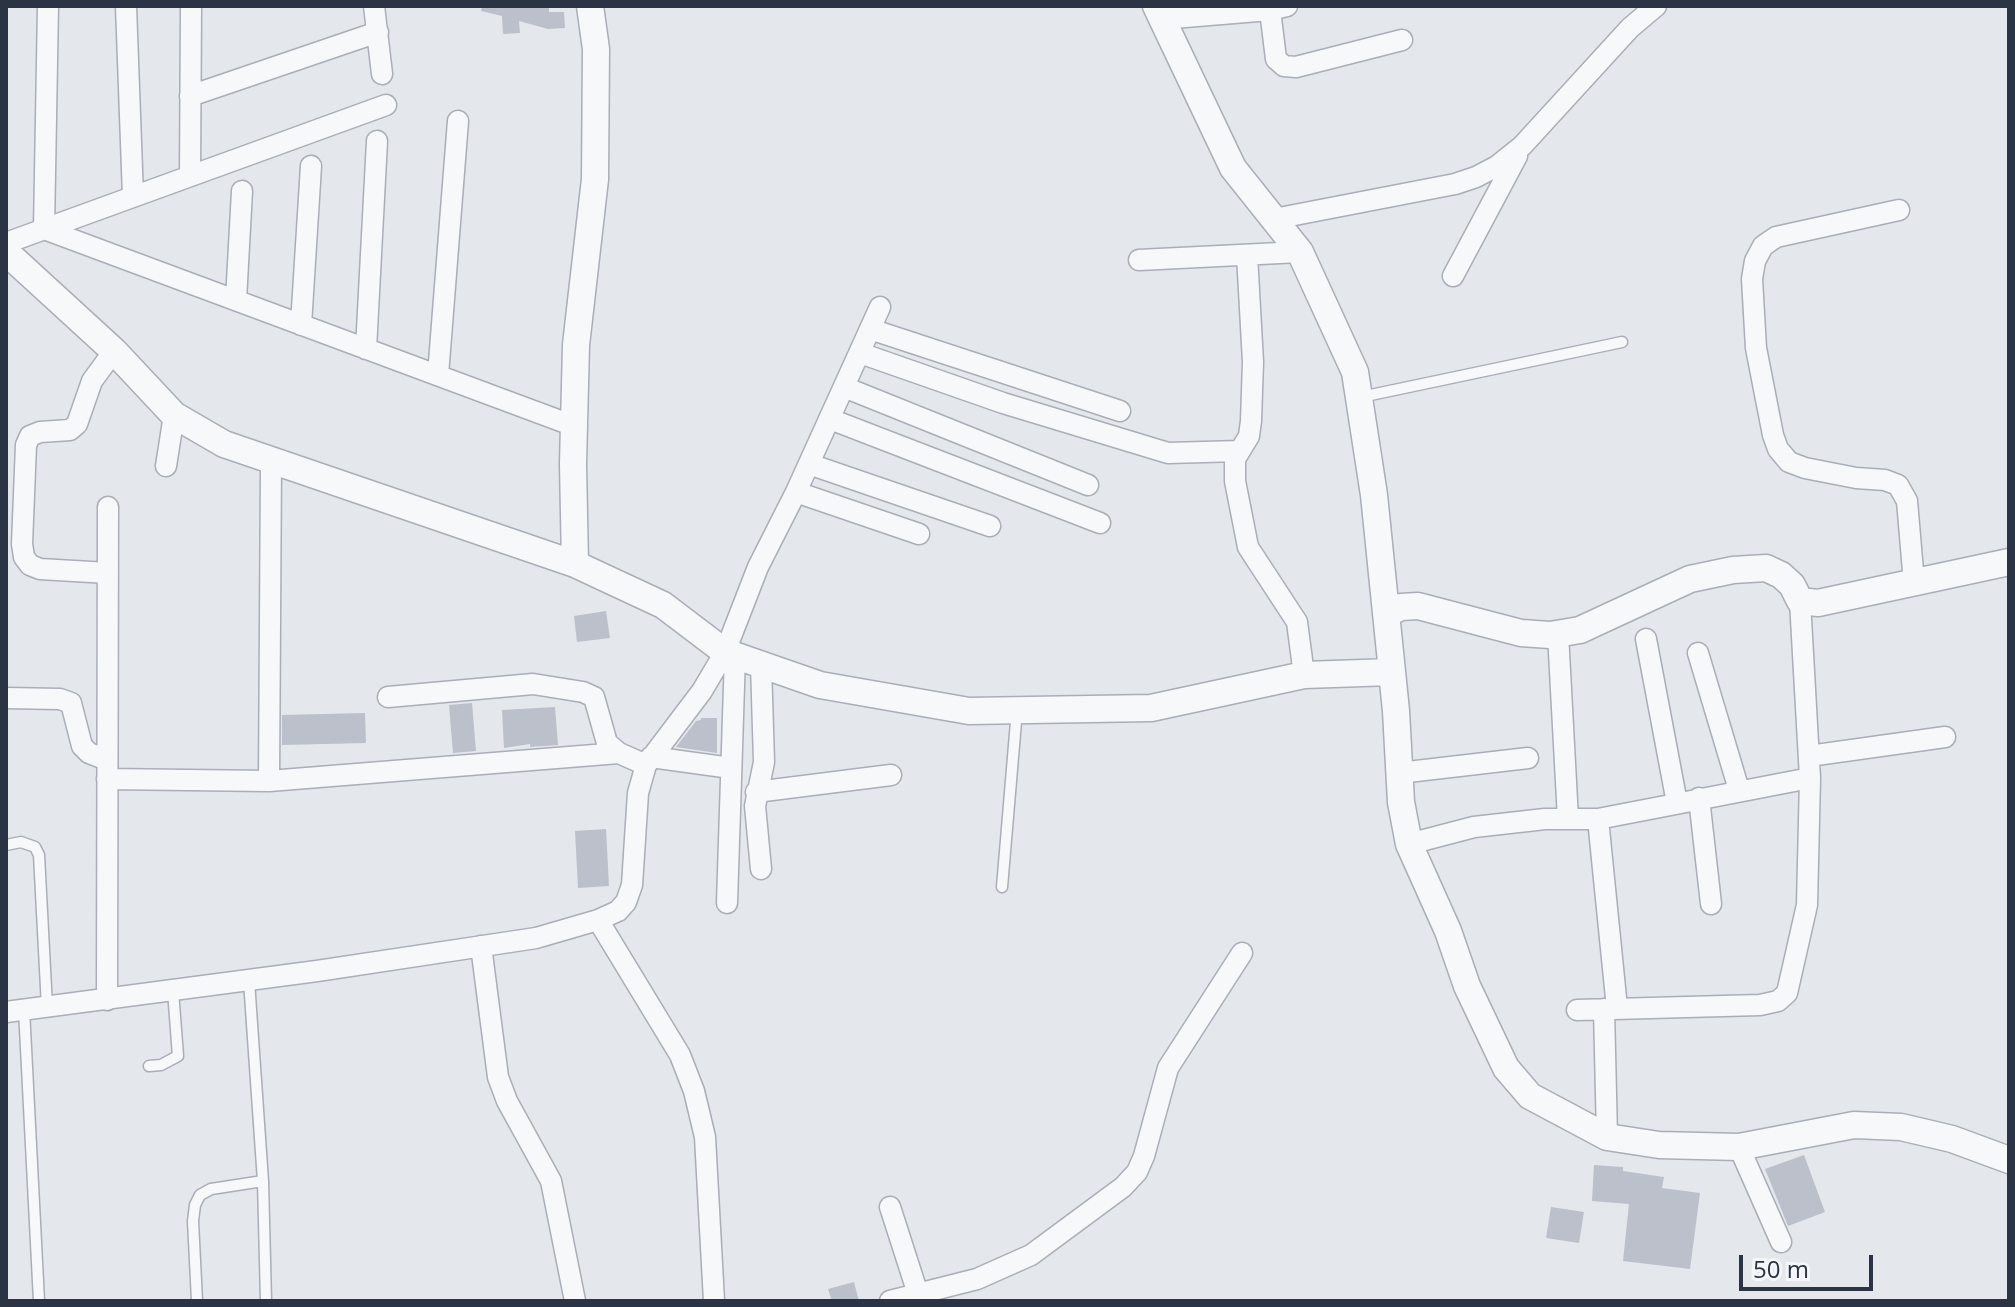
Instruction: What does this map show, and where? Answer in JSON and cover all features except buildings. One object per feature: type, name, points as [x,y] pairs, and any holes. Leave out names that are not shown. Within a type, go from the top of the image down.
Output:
[{"type":"street","points":[[44,229],[48,6]]},
{"type":"street","points":[[126,6],[133,197]]},
{"type":"street","points":[[190,176],[191,6]]},
{"type":"street","points":[[374,6],[382,74]]},
{"type":"street","points":[[575,564],[576,345],[595,179],[596,49],[590,6]]},
{"type":"street","points":[[1274,219],[1455,184],[1497,166],[1522,146],[1630,28],[1656,6]]},
{"type":"street","points":[[1402,40],[1296,67],[1284,66],[1276,59],[1279,8],[1158,12],[1233,168],[1300,252],[1355,372],[1374,495],[1392,672],[1401,802],[1409,844],[1448,931],[1467,986],[1506,1068],[1530,1096],[1607,1137],[1659,1145],[1739,1147],[1854,1125],[1901,1127],[1952,1139],[2009,1160]]},
{"type":"street","points":[[190,96],[378,32]]},
{"type":"street","points":[[6,243],[386,105]]},
{"type":"street","points":[[438,375],[458,121]]},
{"type":"street","points":[[366,349],[377,141]]},
{"type":"street","points":[[1453,276],[1522,146]]},
{"type":"street","points":[[301,325],[311,166]]},
{"type":"street","points":[[236,300],[242,191]]},
{"type":"street","points":[[1899,210],[1776,237],[1763,246],[1755,261],[1752,279],[1756,348],[1778,449],[1789,462],[1805,468],[1885,480],[1898,485],[1907,501],[1914,583]]},
{"type":"street","points":[[44,229],[574,426]]},
{"type":"street","points":[[6,252],[114,351],[174,415],[224,444],[575,564],[663,605],[730,654],[835,687],[969,711],[1151,708],[1304,675],[1392,672]]},
{"type":"street","points":[[1139,260],[1300,252]]},
{"type":"street","points":[[1247,255],[1253,362],[1251,421],[1249,436],[1235,459],[1235,481],[1246,538],[1257,564],[1297,622],[1304,675]]},
{"type":"street","points":[[727,903],[730,654],[758,567],[796,492],[880,307]]},
{"type":"street","points":[[870,329],[1120,411]]},
{"type":"street","points":[[108,573],[40,569],[30,565],[24,557],[22,544],[26,445],[30,436],[40,432],[70,430],[77,424],[92,381],[114,351]]},
{"type":"street","points":[[860,353],[1003,403],[1168,453],[1240,451]]},
{"type":"street","points":[[844,387],[1088,485]]},
{"type":"street","points":[[166,466],[174,415]]},
{"type":"street","points":[[830,419],[1100,523]]},
{"type":"street","points":[[269,781],[271,462]]},
{"type":"street","points":[[809,464],[990,526]]},
{"type":"street","points":[[796,492],[919,534]]},
{"type":"street","points":[[107,1000],[108,507]]},
{"type":"street","points":[[1800,601],[1818,603],[2009,562]]},
{"type":"street","points":[[1386,614],[1401,607],[1418,606],[1521,633],[1558,634],[1580,630],[1690,579],[1733,570],[1766,568],[1792,585],[1800,601],[1810,778],[1807,905],[1787,993],[1778,1001],[1760,1005],[1577,1010]]},
{"type":"street","points":[[1558,634],[1568,819]]},
{"type":"street","points":[[1646,639],[1677,803]]},
{"type":"street","points":[[1698,653],[1739,790]]},
{"type":"street","points":[[15,1010],[249,981],[536,938],[618,911],[626,902],[632,885],[638,793],[648,761],[730,654]]},
{"type":"street","points":[[761,664],[764,762],[755,806],[761,869]]},
{"type":"street","points":[[388,697],[533,684],[583,692],[594,697],[607,743],[619,753]]},
{"type":"street","points":[[6,698],[60,699],[71,703],[82,746],[107,769],[269,781],[619,753],[648,761],[731,768]]},
{"type":"street","points":[[1809,756],[1945,737]]},
{"type":"street","points":[[1399,773],[1528,758]]},
{"type":"street","points":[[756,792],[891,775]]},
{"type":"street","points":[[1409,844],[1474,827],[1598,819],[1810,778]]},
{"type":"street","points":[[1699,798],[1711,904]]},
{"type":"street","points":[[1598,819],[1611,1009],[1607,1137]]},
{"type":"street","points":[[598,920],[680,1055],[694,1091],[705,1137],[714,1301]]},
{"type":"street","points":[[481,946],[498,1077],[507,1101],[551,1181],[575,1301]]},
{"type":"street","points":[[890,1301],[977,1279],[1031,1255],[1123,1187],[1137,1172],[1144,1156],[1168,1068],[1242,953]]},
{"type":"street","points":[[1739,1147],[1781,1242]]},
{"type":"street","points":[[890,1207],[918,1294]]},
{"type":"lane","points":[[1359,398],[1622,342]]},
{"type":"lane","points":[[1002,887],[1017,710]]},
{"type":"lane","points":[[6,845],[21,842],[35,847],[39,855],[47,1007]]},
{"type":"lane","points":[[249,981],[263,1181],[266,1301]]},
{"type":"lane","points":[[149,1066],[161,1065],[178,1056],[173,991]]},
{"type":"lane","points":[[15,1010],[39,1301]]},
{"type":"lane","points":[[197,1301],[193,1221],[200,1195],[211,1189],[263,1181]]}]
